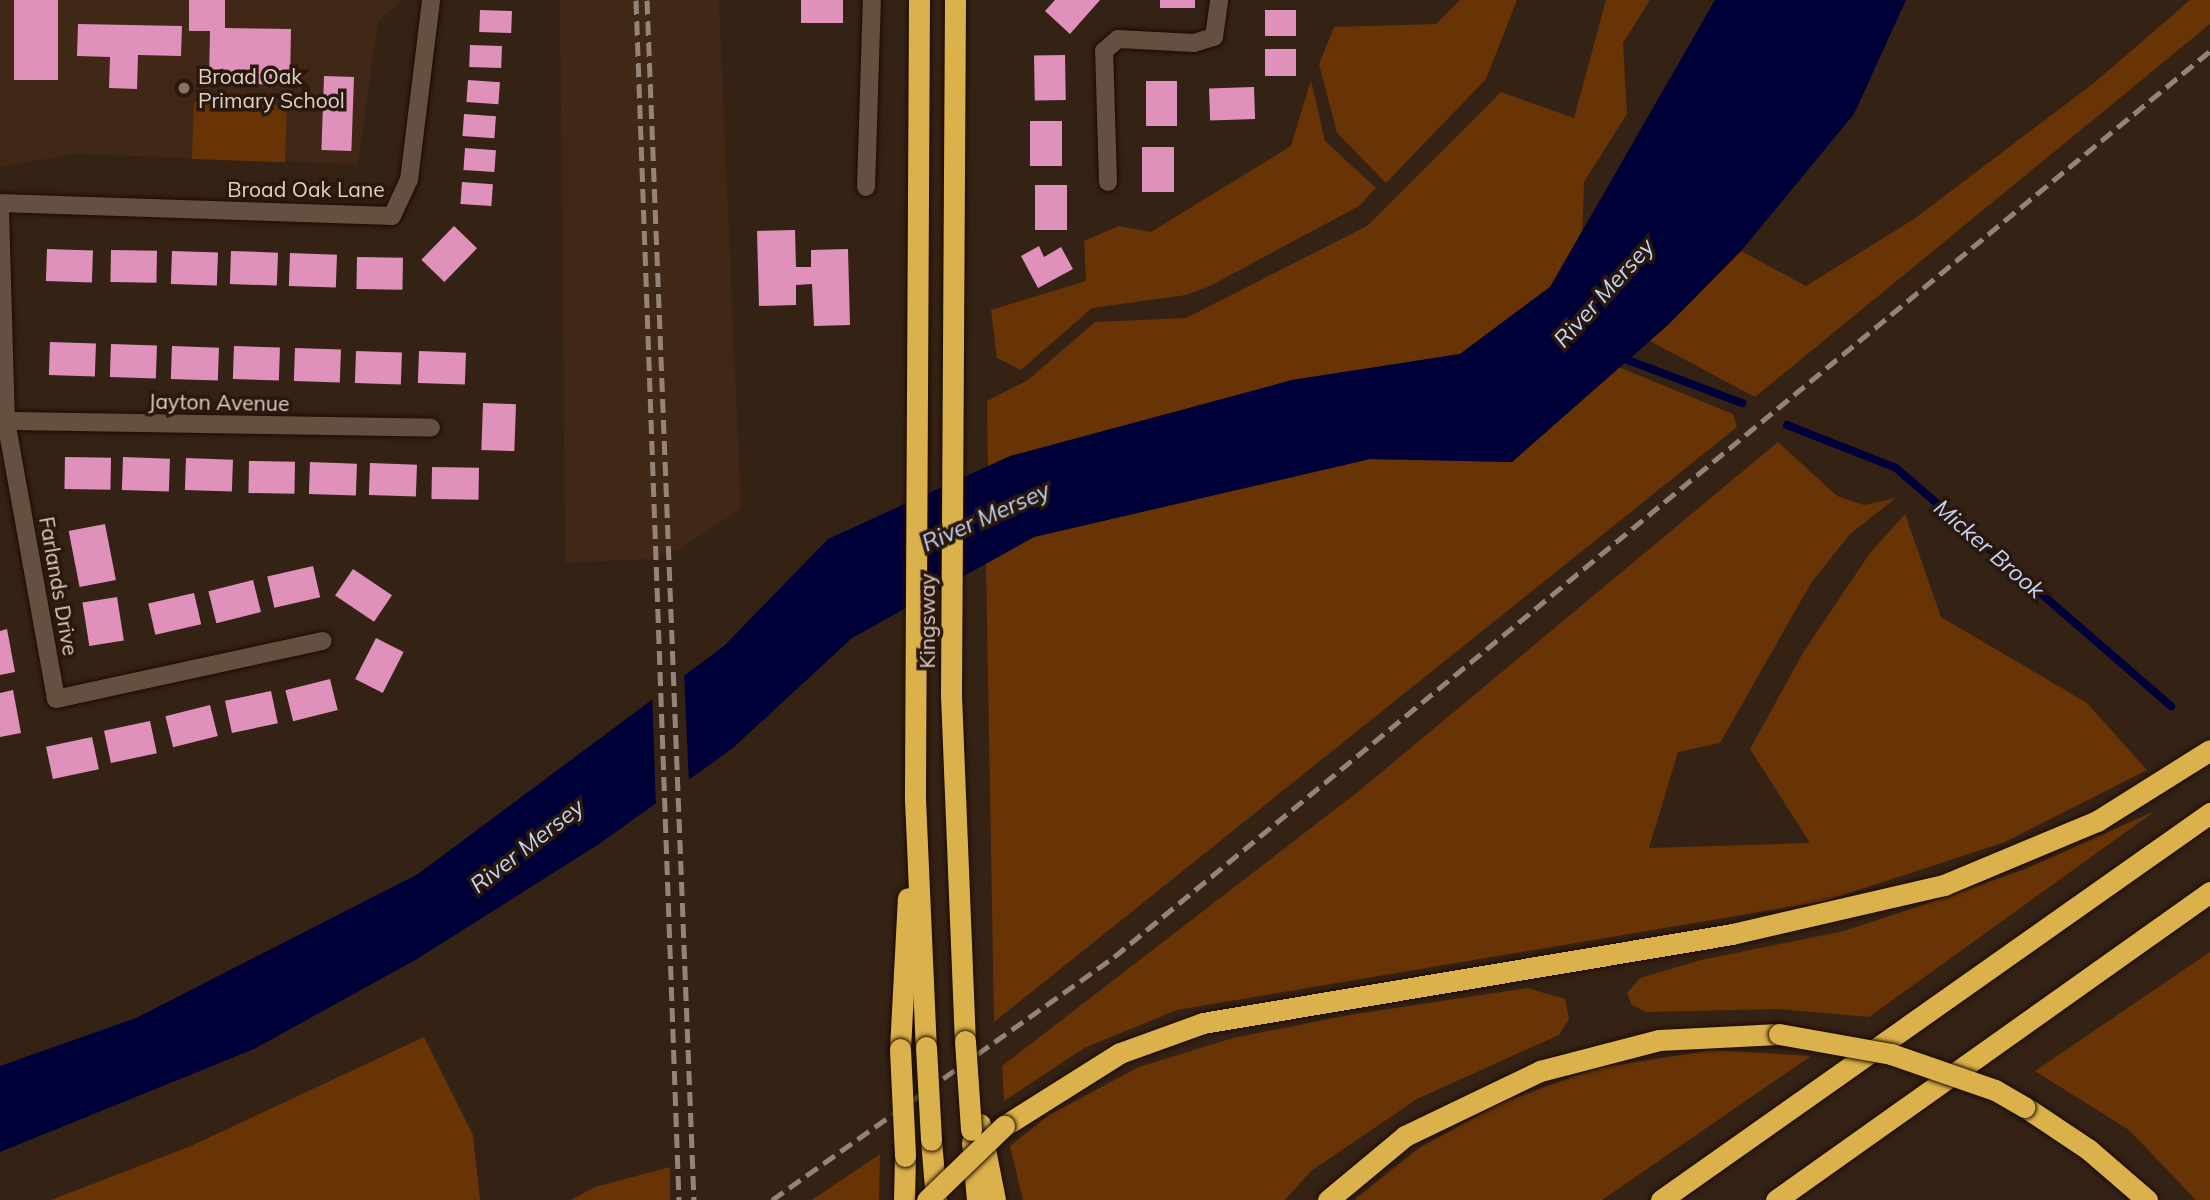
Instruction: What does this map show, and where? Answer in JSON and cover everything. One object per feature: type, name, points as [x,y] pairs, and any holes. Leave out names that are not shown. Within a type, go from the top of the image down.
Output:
[{"type":"highway","name":"Kingsway","points":[[919,0],[920,397],[915,809],[936,1200]]},
{"type":"highway","name":"Kingsway","points":[[955,0],[951,695],[963,1012],[976,1127]]},
{"type":"highway","points":[[927,1200],[1004,1126],[1120,1053],[1249,1014],[1732,934],[1944,885],[2097,821],[2210,750]]},
{"type":"highway","points":[[904,1200],[905,1156],[900,1049],[915,809]]},
{"type":"highway","points":[[1661,1200],[2210,813]]},
{"type":"highway","points":[[1776,1200],[2210,892]]},
{"type":"highway","points":[[1328,1200],[1405,1136],[1540,1071],[1659,1040],[1779,1034],[1891,1054],[1995,1090],[2088,1149],[2147,1200]]},
{"type":"highway","points":[[976,1127],[977,1200]]},
{"type":"highway","points":[[976,1127],[995,1200]]},
{"type":"street","name":"Broad Oak Lane","points":[[0,203],[392,216],[409,180],[431,0]]},
{"type":"street","points":[[866,187],[872,0]]},
{"type":"street","points":[[1108,182],[1104,51],[1118,39],[1194,43],[1214,37],[1219,0]]},
{"type":"street","name":"Farlands Drive","points":[[0,210],[6,421],[56,699],[323,641]]},
{"type":"street","name":"Jayton Avenue","points":[[6,421],[431,428]]},
{"type":"shaded area","name":"Broad Oak Primary School","points":[[0,0],[402,0],[378,22],[358,164],[75,154],[0,167]]},
{"type":"shaded area","points":[[560,0],[719,0],[741,509],[679,549],[648,559],[565,563]]},
{"type":"shaded area","points":[[1460,0],[1517,0],[1486,79],[1386,183],[1337,133],[1319,64],[1334,27],[1436,24]]},
{"type":"shaded area","points":[[1606,0],[1650,0],[1623,43],[1627,114],[1584,182],[1582,240],[1550,287],[1460,354],[1292,380],[988,466],[987,401],[1028,380],[1095,322],[1186,318],[1367,226],[1501,92],[1574,118]]},
{"type":"shaded area","points":[[2190,0],[2210,0],[2210,24],[1755,397],[1648,340],[1741,251],[1806,286],[1914,219],[2094,83]]},
{"type":"shaded area","points":[[1311,80],[1325,141],[1376,188],[1359,206],[1210,286],[1186,295],[1092,308],[1021,370],[997,358],[991,310],[1086,281],[1084,241],[1119,226],[1151,232],[1291,146]]},
{"type":"shaded area","points":[[194,102],[287,105],[285,162],[192,159]]},
{"type":"shaded area","points":[[1616,366],[1733,414],[1737,427],[994,1022],[986,563],[1034,537],[1370,459],[1512,462]]},
{"type":"shaded area","points":[[1778,442],[1837,496],[1864,505],[1896,498],[1850,534],[1811,583],[1720,743],[1678,752],[1649,848],[1810,843],[1750,749],[1804,651],[1870,553],[1905,514],[1941,617],[2087,703],[2147,770],[2005,842],[1825,901],[1177,1010],[1084,1048],[1004,1101],[1002,1066],[1359,791]]},
{"type":"shaded area","points":[[2155,811],[1869,1017],[1778,1009],[1646,1012],[1632,1005],[1627,993],[1640,978],[1701,960],[1844,931],[1923,905],[2025,869]]},
{"type":"shaded area","points":[[2210,952],[2210,1200],[2196,1200],[2129,1130],[2035,1071]]},
{"type":"shaded area","points":[[1527,988],[1565,999],[1569,1019],[1559,1035],[1417,1099],[1311,1171],[1285,1200],[1023,1200],[1010,1146],[1049,1115],[1139,1067],[1233,1038],[1349,1015]]},
{"type":"shaded area","points":[[424,1037],[473,1135],[480,1200],[51,1200],[191,1146]]},
{"type":"shaded area","points":[[1714,1050],[1811,1056],[1602,1200],[1354,1200],[1419,1148],[1501,1103],[1597,1068]]},
{"type":"shaded area","points":[[880,1154],[879,1200],[812,1200]]},
{"type":"shaded area","points":[[670,1167],[670,1200],[571,1200],[595,1187]]},
{"type":"water","name":"River Mersey","points":[[1715,0],[1906,0],[1854,114],[1741,251],[1669,324],[1512,462],[1370,459],[1034,537],[852,638],[733,748],[599,844],[417,959],[254,1049],[0,1152],[0,1066],[136,1018],[418,874],[724,646],[828,539],[1010,456],[1292,380],[1460,354],[1550,287]]},
{"type":"pier","points":[[684,671],[689,784],[656,808],[652,694]]},
{"type":"building","points":[[14,0],[58,0],[58,80],[14,80]]},
{"type":"building","points":[[189,0],[225,0],[225,28],[291,29],[290,85],[209,83],[210,31],[189,31]]},
{"type":"building","points":[[801,0],[843,0],[843,23],[801,23]]},
{"type":"building","points":[[1055,0],[1100,0],[1070,34],[1045,11]]},
{"type":"building","points":[[1160,0],[1195,0],[1195,8],[1160,8]]},
{"type":"building","points":[[480,10],[512,11],[511,33],[479,32]]},
{"type":"building","points":[[1265,10],[1296,10],[1296,36],[1265,36]]},
{"type":"building","points":[[78,24],[182,26],[181,56],[138,55],[137,89],[109,88],[110,57],[77,56]]},
{"type":"building","points":[[470,45],[502,46],[501,68],[469,67]]},
{"type":"building","points":[[1265,49],[1296,49],[1296,76],[1265,76]]},
{"type":"building","points":[[1065,55],[1066,100],[1035,101],[1034,56]]},
{"type":"building","points":[[324,76],[354,77],[351,151],[321,150]]},
{"type":"building","points":[[468,80],[500,82],[498,104],[466,102]]},
{"type":"building","points":[[1146,81],[1177,81],[1177,126],[1146,126]]},
{"type":"building","points":[[1254,87],[1255,119],[1210,121],[1209,89]]},
{"type":"building","points":[[464,114],[496,116],[494,138],[462,136]]},
{"type":"building","points":[[1030,121],[1062,121],[1062,166],[1030,166]]},
{"type":"building","points":[[1142,147],[1174,147],[1174,192],[1142,192]]},
{"type":"building","points":[[465,148],[496,150],[494,172],[463,170]]},
{"type":"building","points":[[462,182],[493,184],[491,206],[460,204]]},
{"type":"building","points":[[1035,185],[1067,185],[1067,230],[1035,230]]},
{"type":"building","points":[[454,226],[477,248],[444,282],[421,260]]},
{"type":"building","points":[[795,230],[796,267],[811,267],[811,250],[848,249],[850,325],[814,326],[812,284],[796,285],[796,305],[759,306],[757,231]]},
{"type":"building","points":[[1039,246],[1044,257],[1061,247],[1073,269],[1038,288],[1021,256]]},
{"type":"building","points":[[47,249],[93,251],[92,283],[46,281]]},
{"type":"building","points":[[111,250],[157,251],[156,283],[110,282]]},
{"type":"building","points":[[172,251],[218,253],[217,286],[171,284]]},
{"type":"building","points":[[231,251],[278,253],[277,286],[230,284]]},
{"type":"building","points":[[290,253],[337,255],[336,288],[289,286]]},
{"type":"building","points":[[357,257],[403,258],[402,290],[356,289]]},
{"type":"building","points":[[50,342],[96,344],[95,377],[49,375]]},
{"type":"building","points":[[111,344],[157,346],[156,379],[110,377]]},
{"type":"building","points":[[172,346],[219,348],[218,381],[171,379]]},
{"type":"building","points":[[234,346],[280,348],[279,381],[233,379]]},
{"type":"building","points":[[295,348],[341,350],[340,383],[294,381]]},
{"type":"building","points":[[356,351],[402,353],[401,385],[355,383]]},
{"type":"building","points":[[419,351],[466,353],[465,385],[418,383]]},
{"type":"building","points":[[483,403],[516,404],[514,451],[481,450]]},
{"type":"building","points":[[65,457],[111,458],[110,490],[64,489]]},
{"type":"building","points":[[123,457],[170,459],[169,492],[122,490]]},
{"type":"building","points":[[186,458],[233,460],[232,492],[185,490]]},
{"type":"building","points":[[249,461],[295,462],[294,494],[248,493]]},
{"type":"building","points":[[310,462],[357,464],[356,496],[309,494]]},
{"type":"building","points":[[370,463],[417,465],[416,497],[369,495]]},
{"type":"building","points":[[432,467],[479,468],[478,500],[431,499]]},
{"type":"building","points":[[105,524],[116,580],[80,587],[69,531]]},
{"type":"building","points":[[313,566],[320,597],[274,608],[267,577]]},
{"type":"building","points":[[353,569],[392,595],[374,622],[335,596]]},
{"type":"building","points":[[253,580],[261,612],[216,623],[208,591]]},
{"type":"building","points":[[194,593],[201,624],[155,635],[148,604]]},
{"type":"building","points":[[117,597],[124,640],[89,646],[82,602]]},
{"type":"building","points":[[7,629],[15,672],[0,675],[0,631]]},
{"type":"building","points":[[376,638],[404,652],[383,693],[355,679]]},
{"type":"building","points":[[330,679],[338,710],[293,721],[285,690]]},
{"type":"building","points":[[13,690],[21,733],[0,737],[0,693]]},
{"type":"building","points":[[271,691],[278,723],[232,733],[225,701]]},
{"type":"building","points":[[210,705],[218,736],[173,747],[165,716]]},
{"type":"building","points":[[150,721],[157,753],[111,763],[104,731]]},
{"type":"building","points":[[92,737],[99,769],[53,779],[46,747]]},
{"type":"waterway","name":"Micker Brook","points":[[1617,356],[1742,403]]},
{"type":"waterway","name":"Micker Brook","points":[[1787,425],[1896,468],[2171,706]]},
{"type":"railway","points":[[636,0],[679,1200]]},
{"type":"railway","points":[[647,0],[694,1200]]},
{"type":"railway","points":[[772,1200],[1114,957],[2210,51]]},
{"type":"place","name":"Broad Oak Primary School","points":[[184,88]]}]
